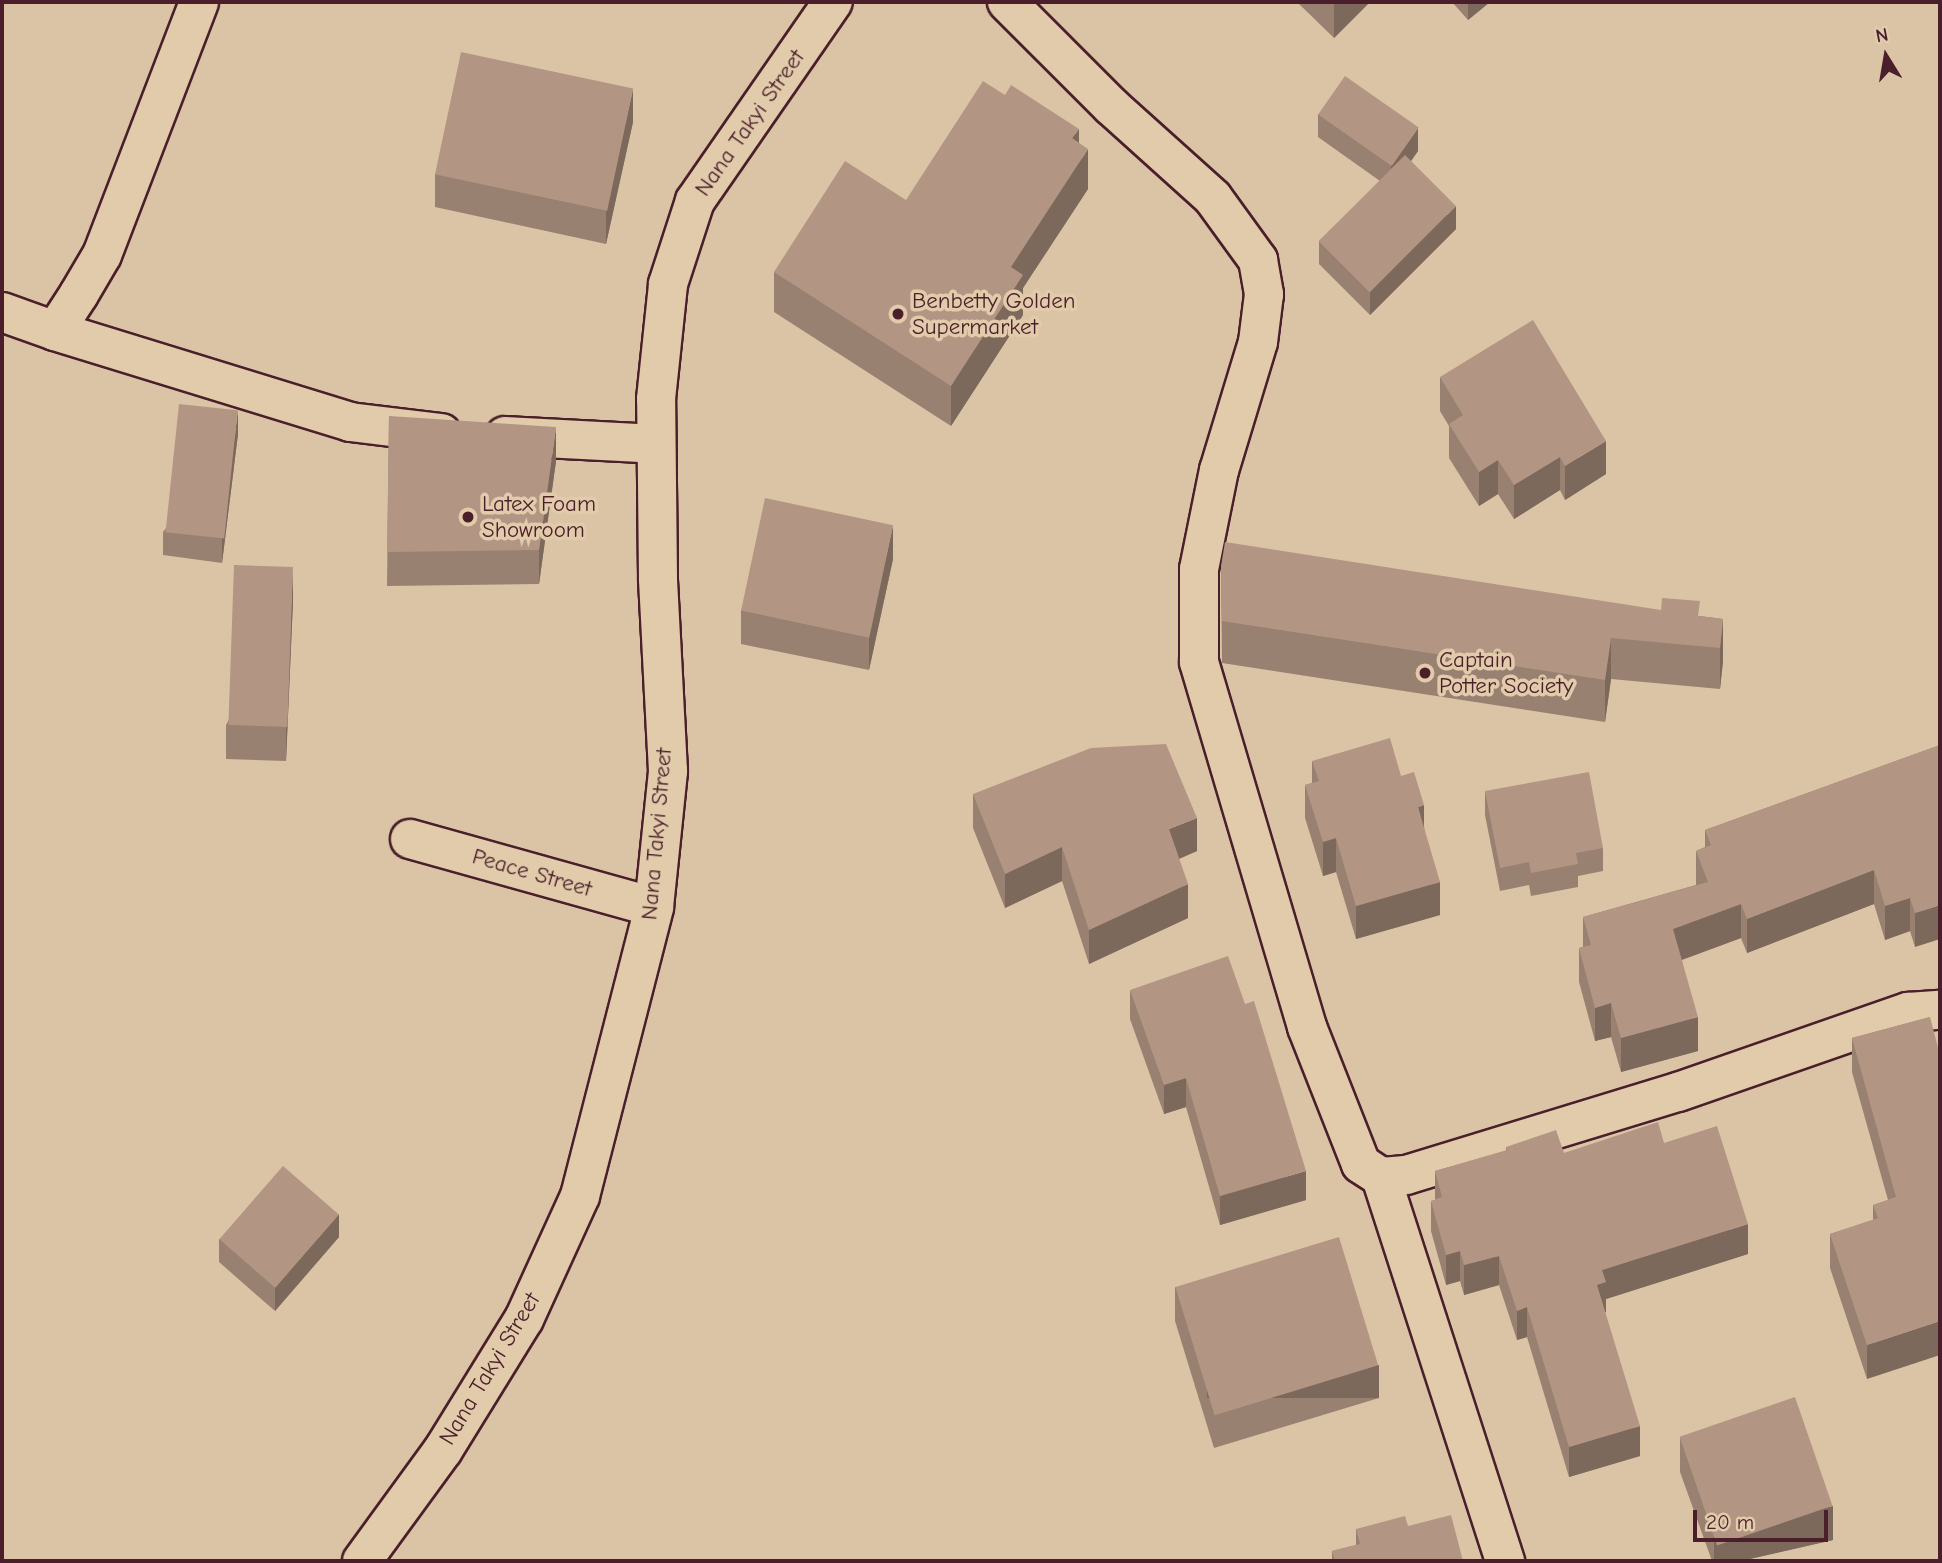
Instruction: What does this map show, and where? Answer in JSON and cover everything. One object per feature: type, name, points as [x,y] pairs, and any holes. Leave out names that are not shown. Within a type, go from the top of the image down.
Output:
[{"type":"street","points":[[55,331],[102,255],[199,2]]},
{"type":"street","name":"Nana Takyi Street","points":[[362,1561],[443,1450],[524,1320],[580,1196],[654,907],[668,771],[656,399],[668,284],[695,201],[833,2]]},
{"type":"street","points":[[1007,2],[1111,106],[1213,198],[1258,260],[1264,293],[1258,342],[1219,470],[1199,569],[1199,662],[1307,1027],[1361,1164],[1381,1177],[1406,1175],[1678,1092],[1909,1012],[1940,1010]]},
{"type":"street","points":[[2,312],[349,422],[408,431],[656,444]]},
{"type":"street","name":"Peace Street","points":[[410,839],[654,907]]},
{"type":"street","points":[[1381,1177],[1505,1561]]},
{"type":"building","points":[[461,52],[633,89],[607,211],[435,174]]},
{"type":"building","points":[[1345,76],[1419,128],[1392,166],[1318,115]]},
{"type":"building","points":[[983,81],[1005,95],[1011,85],[1079,129],[1072,138],[1088,149],[1011,267],[1023,275],[951,386],[774,272],[845,161],[906,200]]},
{"type":"building","points":[[1405,155],[1456,206],[1370,292],[1319,241]]},
{"type":"building","points":[[1533,320],[1606,441],[1565,466],[1560,457],[1514,485],[1498,460],[1479,472],[1449,424],[1463,415],[1440,377]]},
{"type":"building","points":[[179,404],[238,410],[224,538],[166,532]]},
{"type":"building","name":"Latex Foam Showroom","points":[[389,416],[556,427],[539,550],[387,552]]},
{"type":"building","points":[[765,498],[893,525],[869,638],[741,610]]},
{"type":"building","points":[[1225,542],[1661,610],[1662,598],[1700,601],[1698,616],[1723,619],[1720,648],[1611,638],[1605,680],[1222,621],[1221,566]]},
{"type":"building","points":[[234,565],[293,567],[287,727],[228,725]]},
{"type":"building","points":[[1390,738],[1401,776],[1414,772],[1424,805],[1418,807],[1440,882],[1356,906],[1336,838],[1323,842],[1305,785],[1319,781],[1312,761]]},
{"type":"building","points":[[1166,744],[1197,818],[1169,829],[1188,884],[1089,930],[1062,847],[1005,874],[973,794],[1091,748]]},
{"type":"building","points":[[1940,745],[1940,905],[1915,913],[1910,898],[1885,906],[1874,870],[1747,919],[1741,904],[1673,929],[1698,1017],[1621,1038],[1611,1003],[1595,1008],[1579,948],[1591,945],[1583,917],[1708,882],[1696,851],[1711,845],[1705,830]]},
{"type":"building","points":[[1589,772],[1603,848],[1576,853],[1578,864],[1531,873],[1529,862],[1500,868],[1485,791]]},
{"type":"building","points":[[1228,956],[1245,1004],[1254,1001],[1306,1171],[1220,1196],[1186,1078],[1164,1085],[1130,990]]},
{"type":"building","points":[[1930,1017],[1940,1055],[1940,1321],[1867,1345],[1830,1234],[1878,1218],[1873,1205],[1896,1197],[1852,1038]]},
{"type":"building","points":[[1658,1122],[1664,1143],[1717,1126],[1748,1224],[1602,1270],[1606,1282],[1597,1285],[1640,1426],[1569,1447],[1527,1307],[1517,1311],[1499,1256],[1464,1265],[1460,1251],[1446,1255],[1431,1201],[1442,1197],[1435,1171],[1507,1150],[1506,1147],[1556,1130],[1564,1153]]},
{"type":"building","points":[[283,1166],[339,1215],[275,1288],[219,1239]]},
{"type":"building","points":[[1339,1237],[1378,1365],[1215,1415],[1175,1287]]},
{"type":"building","points":[[1795,1397],[1832,1506],[1717,1545],[1680,1437]]},
{"type":"building","points":[[1451,1515],[1463,1561],[1335,1561],[1332,1551],[1360,1544],[1356,1529],[1405,1516],[1408,1526]]},
{"type":"place","name":"Benbetty Golden Supermarket","points":[[898,314]]},
{"type":"place","name":"Latex Foam Showroom","points":[[468,517]]},
{"type":"place","name":"Captain Potter Society","points":[[1425,673]]}]
